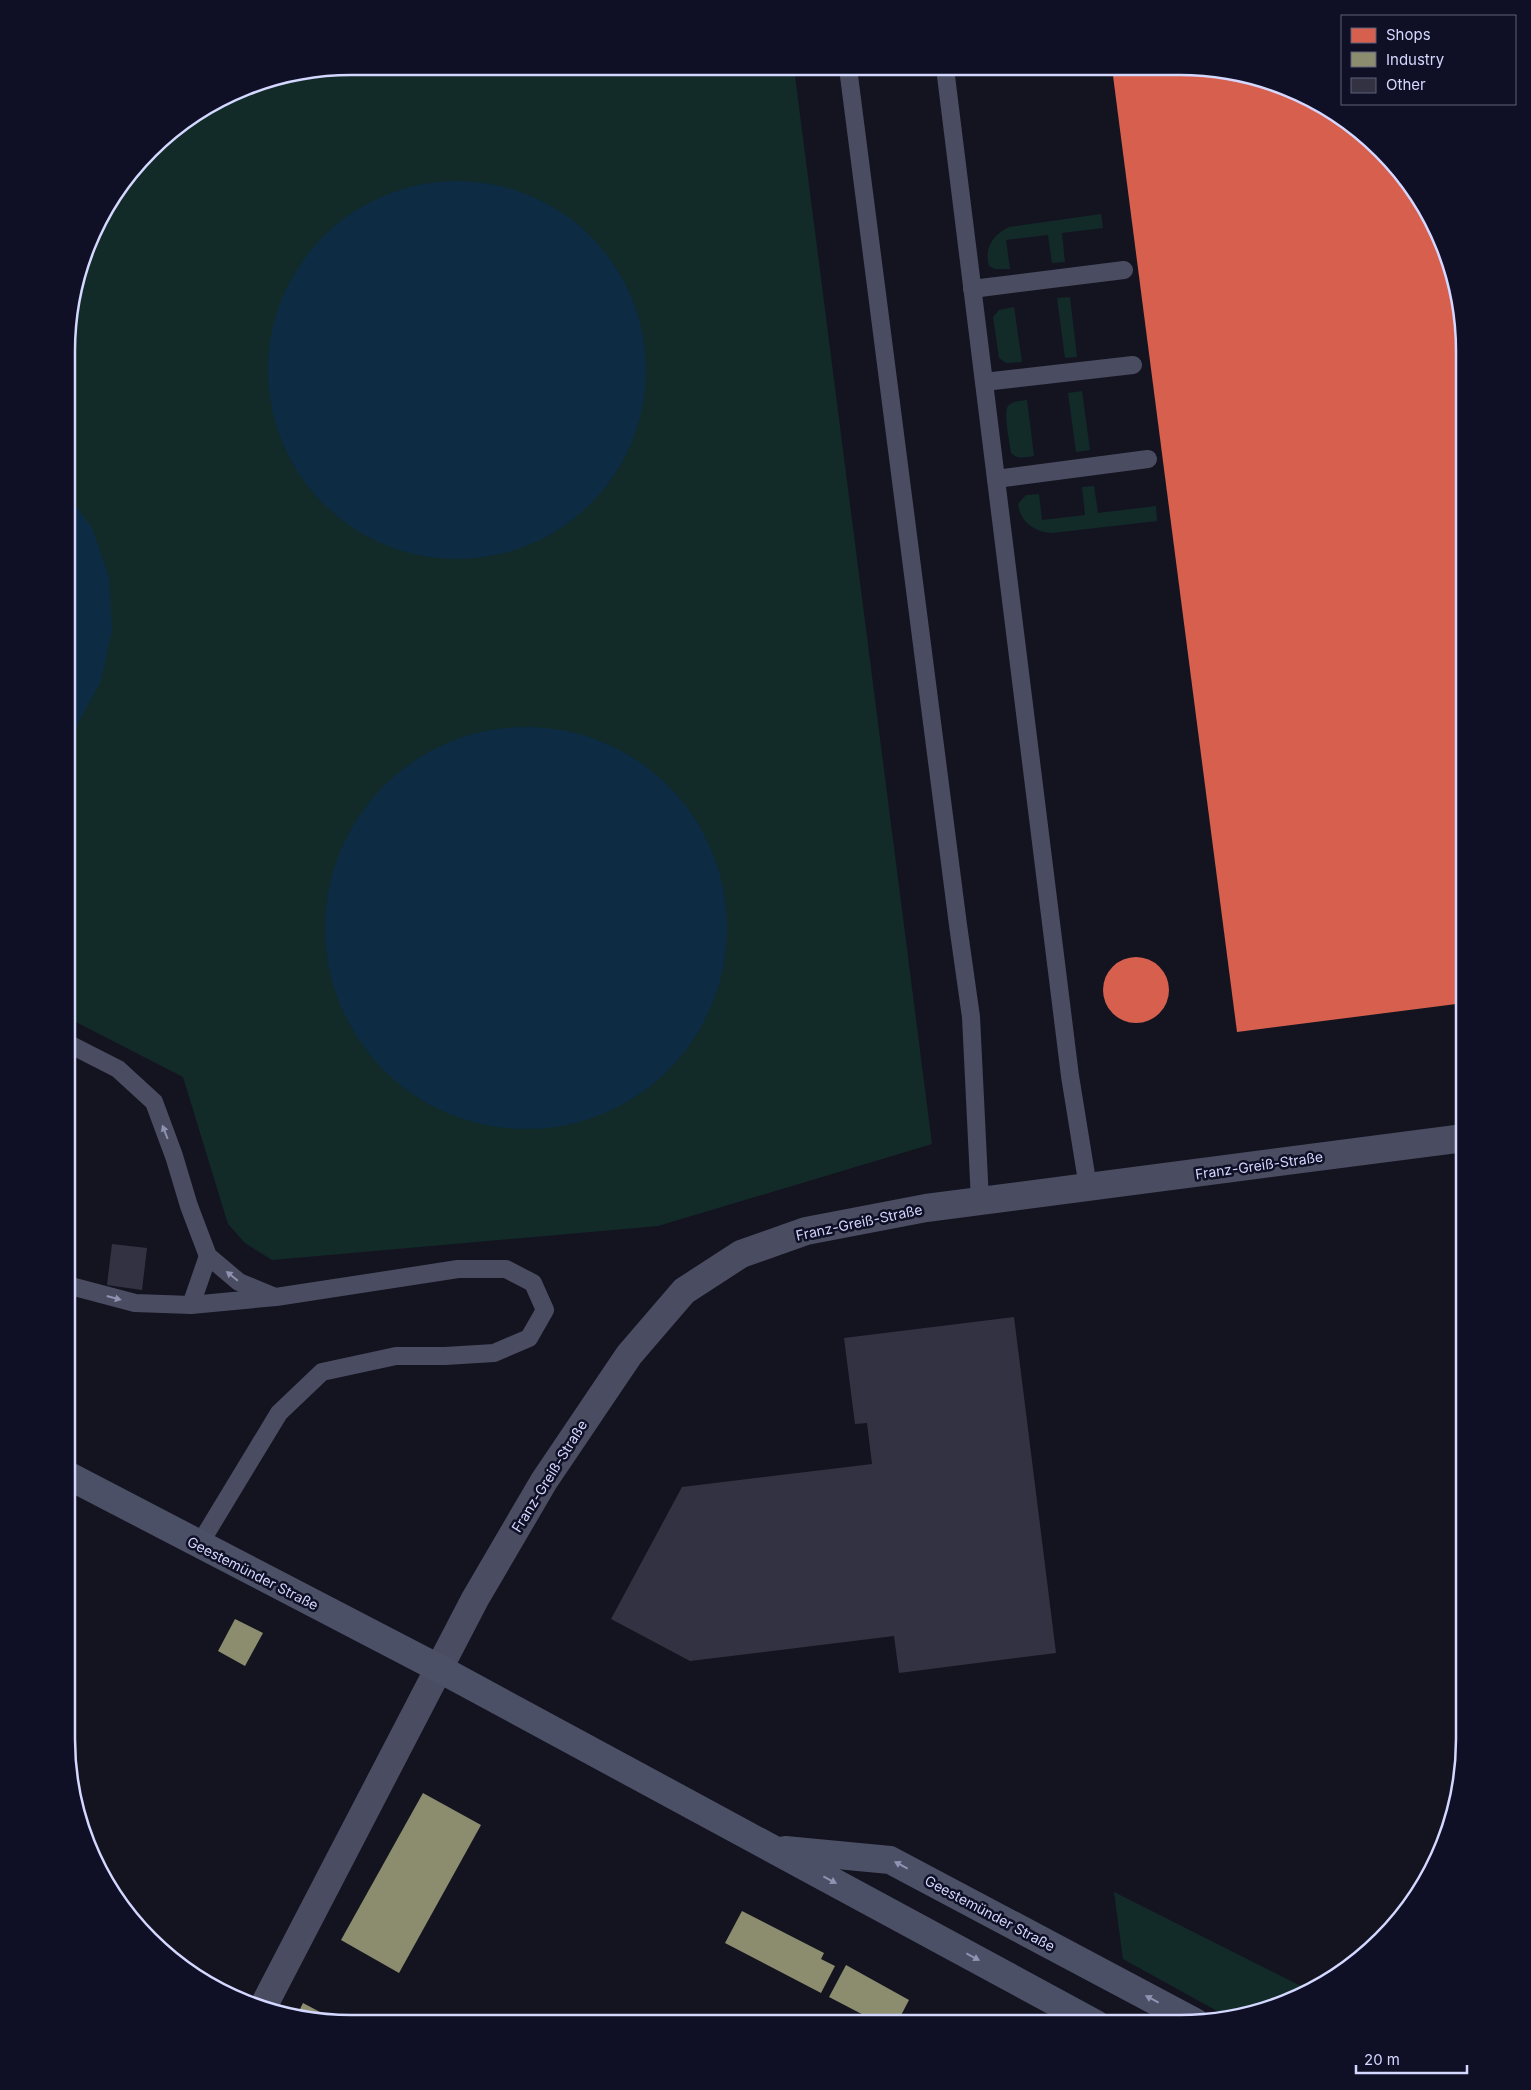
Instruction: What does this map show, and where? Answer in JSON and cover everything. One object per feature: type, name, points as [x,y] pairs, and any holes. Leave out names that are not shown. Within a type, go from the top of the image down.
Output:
[{"type":"street","name":"Franz-Greiß-Straße","points":[[440,1669],[475,1599],[544,1482],[629,1355],[684,1291],[741,1254],[806,1230],[926,1208],[1456,1139]]},
{"type":"street","name":"Geestemünder Straße","points":[[75,1479],[440,1669],[1079,2015]]},
{"type":"street","points":[[266,2001],[440,1669]]},
{"type":"street","name":"Geestemünder Straße","points":[[772,1848],[890,1860],[1182,2015]]},
{"type":"lane","points":[[849,75],[971,1017],[980,1201]]},
{"type":"lane","points":[[946,75],[1070,1076],[1088,1187]]},
{"type":"lane","points":[[972,289],[1124,270]]},
{"type":"lane","points":[[984,382],[1133,365]]},
{"type":"lane","points":[[996,479],[1148,459]]},
{"type":"lane","points":[[75,1047],[118,1069],[154,1102],[208,1256],[240,1282],[276,1297]]},
{"type":"lane","points":[[191,1305],[208,1256]]},
{"type":"lane","points":[[75,1287],[135,1303],[191,1305],[276,1297],[458,1269],[506,1270],[533,1282],[545,1310],[529,1338],[494,1353],[396,1356],[322,1372],[279,1413],[199,1545]]},
{"type":"green space","points":[[351,75],[795,75],[932,1144],[658,1226],[272,1260],[245,1243],[228,1224],[183,1077],[75,1022],[75,351],[77,315],[84,280],[103,229],[112,213],[144,169],[183,132],[229,103],[262,90],[297,80]]},
{"type":"green space","points":[[1101,214],[1103,228],[1062,233],[1065,262],[1052,263],[1048,235],[1006,240],[1010,269],[995,269],[989,266],[988,253],[991,242],[998,234],[1009,227]]},
{"type":"green space","points":[[1070,297],[1077,357],[1065,358],[1057,298]]},
{"type":"green space","points":[[1014,307],[1022,362],[1006,363],[999,358],[993,317],[999,310]]},
{"type":"green space","points":[[1082,391],[1090,450],[1076,452],[1068,393]]},
{"type":"green space","points":[[1027,400],[1034,456],[1019,457],[1011,453],[1006,421],[1007,410],[1008,406],[1012,403]]},
{"type":"green space","points":[[1094,486],[1098,513],[1156,506],[1157,521],[1052,533],[1040,531],[1029,525],[1019,510],[1018,504],[1026,495],[1039,494],[1042,520],[1085,515],[1082,487]]},
{"type":"green space","points":[[1114,1892],[1302,1987],[1251,2006],[1220,2012],[1123,1959]]},
{"type":"water","points":[[457,181],[494,185],[529,196],[546,204],[577,224],[603,250],[614,265],[631,298],[642,333],[646,370],[642,407],[631,442],[623,459],[603,490],[577,516],[562,527],[529,544],[494,555],[457,559],[420,555],[385,544],[368,536],[337,516],[311,490],[300,475],[283,442],[272,407],[268,370],[272,333],[283,298],[291,281],[311,250],[337,224],[352,213],[385,196],[420,185]]},
{"type":"water","points":[[75,505],[92,528],[109,577],[112,630],[101,681],[76,727]]},
{"type":"water","points":[[526,727],[565,731],[603,743],[637,761],[668,786],[693,817],[711,851],[723,889],[727,928],[723,967],[711,1005],[693,1039],[668,1070],[637,1095],[603,1113],[565,1125],[526,1129],[487,1125],[449,1113],[415,1095],[384,1070],[359,1039],[341,1005],[329,967],[325,928],[329,889],[341,851],[359,817],[384,786],[415,761],[449,743],[487,731]]},
{"type":"building: Shops","points":[[1113,75],[1216,77],[1251,84],[1302,103],[1348,132],[1387,169],[1419,213],[1428,229],[1441,262],[1447,280],[1454,315],[1456,351],[1456,1004],[1237,1032]]},
{"type":"building: Shops","points":[[1130,957],[1142,957],[1160,966],[1167,977],[1169,990],[1167,1003],[1160,1014],[1149,1021],[1130,1023],[1117,1018],[1108,1009],[1103,996],[1103,984],[1108,971],[1117,962]]},
{"type":"building: Industry","points":[[235,1619],[263,1633],[245,1666],[218,1651]]},
{"type":"building: Industry","points":[[423,1793],[481,1825],[399,1973],[341,1940]]},
{"type":"building: Industry","points":[[742,1911],[824,1953],[821,1959],[835,1966],[821,1993],[725,1943]]},
{"type":"building: Industry","points":[[846,1965],[909,2000],[901,2015],[864,2015],[829,1997]]},
{"type":"building: Industry","points":[[303,2003],[323,2013],[315,2013],[299,2010]]},
{"type":"building: Other","points":[[112,1244],[147,1248],[142,1290],[107,1285]]},
{"type":"building: Other","points":[[1014,1317],[1056,1653],[899,1673],[894,1636],[690,1661],[611,1619],[682,1487],[872,1464],[867,1423],[855,1424],[844,1338]]}]
